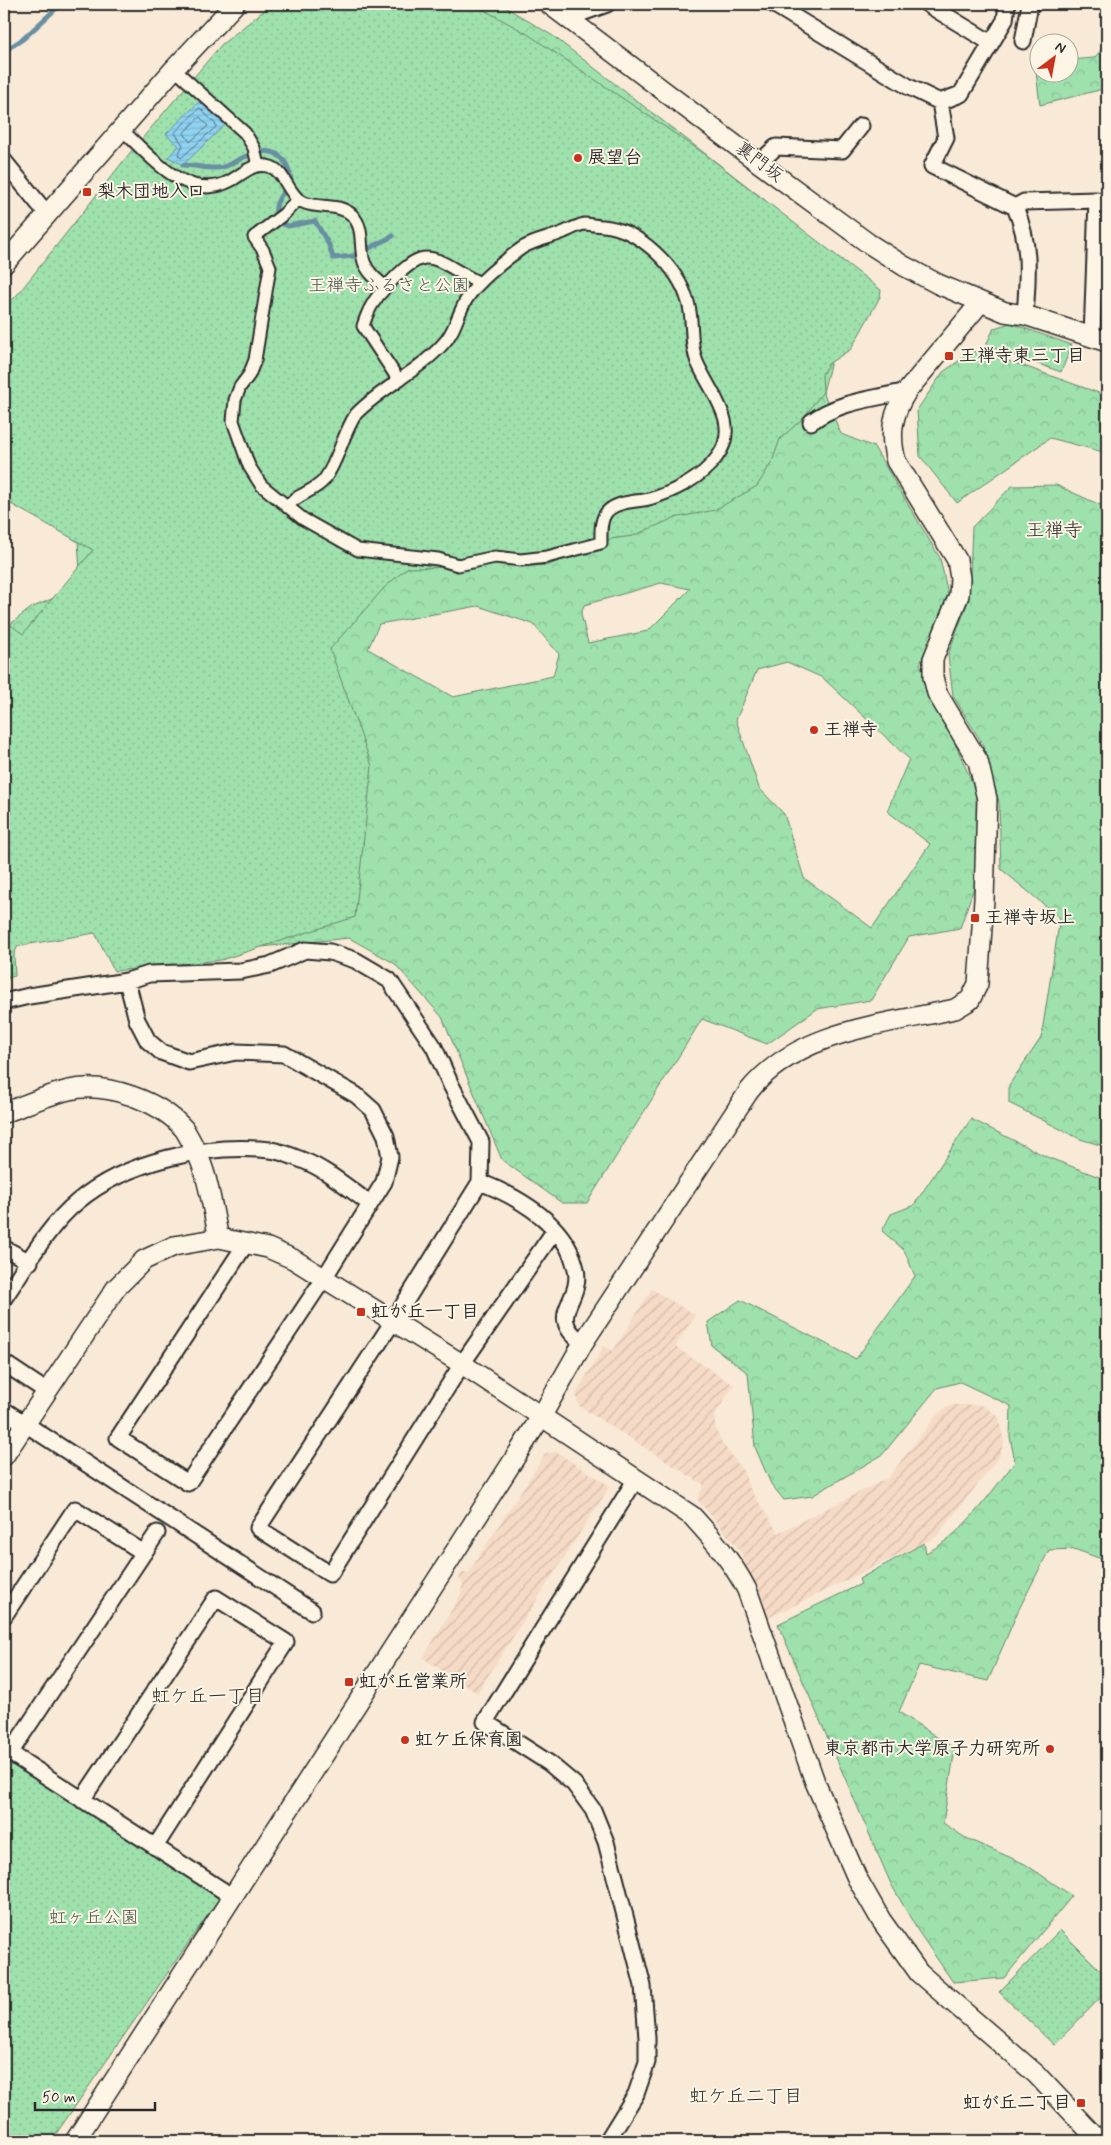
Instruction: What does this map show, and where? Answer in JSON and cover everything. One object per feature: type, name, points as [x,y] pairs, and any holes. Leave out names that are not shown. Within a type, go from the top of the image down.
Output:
[{"type":"street","points":[[4,264],[174,69],[235,4]]},
{"type":"street","name":"裏門坂","points":[[548,4],[759,163],[868,243],[904,266],[1006,312],[1025,315],[1099,340]]},
{"type":"street","points":[[568,18],[607,4]]},
{"type":"street","points":[[773,4],[909,87],[940,102],[961,94],[1005,20],[1007,4]]},
{"type":"street","points":[[927,4],[991,43]]},
{"type":"street","points":[[1024,41],[1030,4]]},
{"type":"street","points":[[174,69],[245,132],[256,157],[273,168],[292,190],[328,207],[335,207],[351,214],[360,229],[364,260],[369,272],[386,287]]},
{"type":"street","points":[[940,102],[946,138],[932,166],[1015,207],[1023,225],[1029,265],[1025,315]]},
{"type":"street","points":[[759,163],[776,147],[842,150],[861,126]]},
{"type":"street","points":[[121,129],[172,176],[188,184],[216,186],[229,182],[256,157]]},
{"type":"street","points":[[4,161],[47,214]]},
{"type":"street","points":[[287,507],[292,500],[322,483],[334,468],[349,424],[356,414],[445,343],[460,317],[464,303],[480,283],[523,248],[584,224],[612,227],[626,232],[641,241],[660,257],[677,279],[688,301],[692,345],[725,416],[727,437],[719,456],[706,471],[683,485],[651,498],[613,506],[605,514],[601,527],[600,543],[547,557],[529,559],[495,557],[458,565],[438,559],[358,550],[303,519],[287,507],[260,485],[249,466],[233,421],[235,400],[240,387],[249,375],[256,360],[270,267],[263,250],[254,237],[284,214],[292,190]]},
{"type":"street","points":[[1015,207],[1024,202],[1033,201],[1097,200],[1099,340]]},
{"type":"street","points":[[398,379],[363,326],[367,312],[376,298],[413,260],[427,258],[442,260],[480,283]]},
{"type":"street","points":[[75,2141],[540,1417],[583,1343],[749,1091],[768,1070],[792,1053],[819,1040],[955,1009],[970,1000],[978,984],[984,900],[987,799],[978,761],[936,693],[933,677],[933,659],[959,595],[960,578],[957,560],[950,544],[896,461],[892,446],[893,417],[907,391],[981,302]]},
{"type":"street","points":[[811,422],[821,414],[851,402],[907,391]]},
{"type":"street","points":[[4,1002],[48,992],[127,982],[149,974],[241,972],[270,965],[306,950],[330,952],[370,966],[389,980],[434,1047],[451,1085],[481,1142],[480,1182],[392,1322],[258,1528],[330,1574],[462,1364],[554,1230]]},
{"type":"street","points":[[127,982],[137,1020],[148,1041],[161,1052],[189,1062],[236,1052],[284,1054],[356,1095],[373,1110],[386,1136],[390,1157],[384,1182],[369,1203],[324,1278],[188,1484],[118,1438],[247,1242]]},
{"type":"street","points":[[4,1113],[69,1089],[99,1088],[124,1093],[151,1103],[184,1129],[196,1151],[204,1174],[219,1238]]},
{"type":"street","points":[[4,1298],[58,1221],[77,1202],[99,1187],[140,1166],[196,1151],[226,1148],[271,1150],[304,1161],[369,1203]]},
{"type":"street","points":[[480,1182],[514,1197],[530,1207],[554,1230],[565,1244],[576,1270],[574,1289],[564,1320],[570,1333],[583,1343]]},
{"type":"street","points":[[4,1456],[116,1288],[144,1260],[174,1246],[219,1238],[247,1242],[268,1248],[292,1259],[324,1278],[462,1364],[692,1516],[718,1544],[736,1568],[747,1590],[815,1782],[857,1878],[881,1920],[919,1973],[1036,2074],[1098,2141]]},
{"type":"street","points":[[4,1248],[30,1262]]},
{"type":"street","points":[[4,1363],[46,1392]]},
{"type":"street","points":[[4,1410],[312,1611]]},
{"type":"street","points":[[607,2141],[636,2094],[646,2062],[646,2025],[643,1986],[637,1955],[606,1842],[593,1810],[574,1784],[549,1763],[485,1722],[636,1479]]},
{"type":"street","points":[[4,1616],[74,1509],[144,1553]]},
{"type":"street","points":[[157,1533],[7,1751],[233,1897]]},
{"type":"street","points":[[82,1800],[216,1598],[286,1642],[155,1847]]},
{"type":"shaded area","points":[[652,1289],[695,1315],[675,1347],[734,1385],[714,1416],[715,1428],[722,1443],[744,1472],[748,1485],[778,1533],[888,1478],[935,1417],[952,1405],[982,1405],[999,1417],[1004,1443],[999,1457],[936,1537],[768,1618],[739,1549],[697,1499],[704,1485],[579,1406],[576,1394],[604,1346],[613,1351]]},
{"type":"shaded area","points":[[556,1452],[610,1486],[477,1693],[423,1658],[460,1596],[463,1584],[459,1578],[463,1572],[468,1574],[546,1453]]},
{"type":"green space","name":"王禅寺ふるさと公園","points":[[272,4],[473,4],[526,33],[705,154],[881,290],[880,297],[851,349],[828,364],[822,375],[823,392],[802,419],[780,439],[772,462],[757,486],[715,510],[674,518],[633,536],[610,539],[549,565],[529,566],[496,561],[463,567],[407,568],[384,588],[330,649],[372,766],[355,917],[221,960],[114,971],[95,933],[18,946],[14,954],[15,976],[4,979],[4,620],[23,634],[93,550],[4,500],[4,308],[18,294],[129,154],[221,45]]},
{"type":"green space","points":[[473,4],[497,4],[507,8],[553,36],[765,200],[834,350],[823,392],[841,434],[874,447],[940,558],[948,594],[920,664],[976,791],[977,879],[960,928],[909,937],[871,1000],[817,1009],[767,1044],[702,1019],[587,1203],[562,1203],[502,1160],[442,1017],[394,963],[349,938],[261,947],[4,629],[31,608],[81,586],[78,542],[4,494],[489,12]],"holes":[[[661,583],[690,589],[648,631],[588,643],[581,614],[584,605]],[[478,606],[533,624],[559,654],[553,676],[453,697],[368,649],[379,624]],[[787,662],[823,678],[909,759],[887,811],[930,844],[872,928],[804,878],[784,814],[759,788],[736,720],[757,670]]]},
{"type":"green space","points":[[1107,44],[1107,88],[1040,105],[1037,82],[1078,82],[1078,59],[1094,58]]},
{"type":"green space","points":[[1010,323],[1072,345],[1061,372],[986,345],[994,328]]},
{"type":"green space","points":[[973,351],[1021,365],[1107,396],[1107,453],[1050,438],[957,503],[920,456],[917,410],[943,372]]},
{"type":"green space","points":[[1056,485],[1107,508],[1107,1147],[1080,1139],[1009,1103],[1009,1085],[1041,1038],[1060,918],[1001,869],[999,802],[982,743],[953,696],[948,655],[969,599],[972,527],[1012,486]]},
{"type":"green space","points":[[971,1119],[1047,1157],[1107,1180],[1107,1359],[1101,1373],[1107,1381],[1107,1561],[1074,1549],[1049,1550],[1018,1611],[988,1681],[919,1665],[899,1712],[955,1749],[943,1823],[964,1837],[1025,1864],[1072,1896],[1004,1978],[953,1982],[918,1931],[891,1884],[778,1624],[861,1584],[859,1579],[924,1543],[926,1553],[939,1546],[963,1525],[986,1500],[1015,1462],[1010,1437],[1011,1406],[960,1382],[937,1388],[882,1455],[812,1496],[784,1500],[771,1484],[755,1447],[748,1373],[712,1346],[708,1322],[740,1300],[856,1359],[915,1276],[904,1250],[882,1231],[891,1214],[914,1205]]},
{"type":"green space","name":"虹ヶ丘公園","points":[[4,1760],[225,1890],[51,2141],[4,2141]]},
{"type":"green space","points":[[1060,1930],[1107,1977],[1107,1991],[1054,2045],[999,1992]]},
{"type":"water","points":[[201,100],[225,125],[183,165],[168,157],[179,146],[166,134]]},
{"type":"waterway","points":[[4,51],[23,39],[61,4]]},
{"type":"waterway","points":[[183,165],[218,168],[258,152],[266,151],[273,153],[285,161],[291,180],[278,200],[276,209],[278,222],[288,226],[315,221],[329,245],[333,258],[354,256],[393,236]]},
{"type":"place","name":"展望台","points":[[578,158]]},
{"type":"place","name":"梨木団地入口","points":[[87,192]]},
{"type":"place","name":"王禅寺東三丁目","points":[[949,356]]},
{"type":"place","name":"王禅寺","points":[[814,730]]},
{"type":"place","name":"王禅寺坂上","points":[[975,918]]},
{"type":"place","name":"虹が丘一丁目","points":[[361,1312]]},
{"type":"place","name":"虹が丘営業所","points":[[349,1682]]},
{"type":"place","name":"虹ケ丘保育園","points":[[405,1740]]},
{"type":"place","name":"東京都市大学原子力研究所","points":[[1050,1749]]},
{"type":"place","name":"虹が丘二丁目","points":[[1081,2103]]},
{"type":"district","name":"王禅寺","points":[[1054,530]]},
{"type":"district","name":"虹ケ丘一丁目","points":[[208,1696]]},
{"type":"district","name":"虹ケ丘二丁目","points":[[746,2096]]}]
